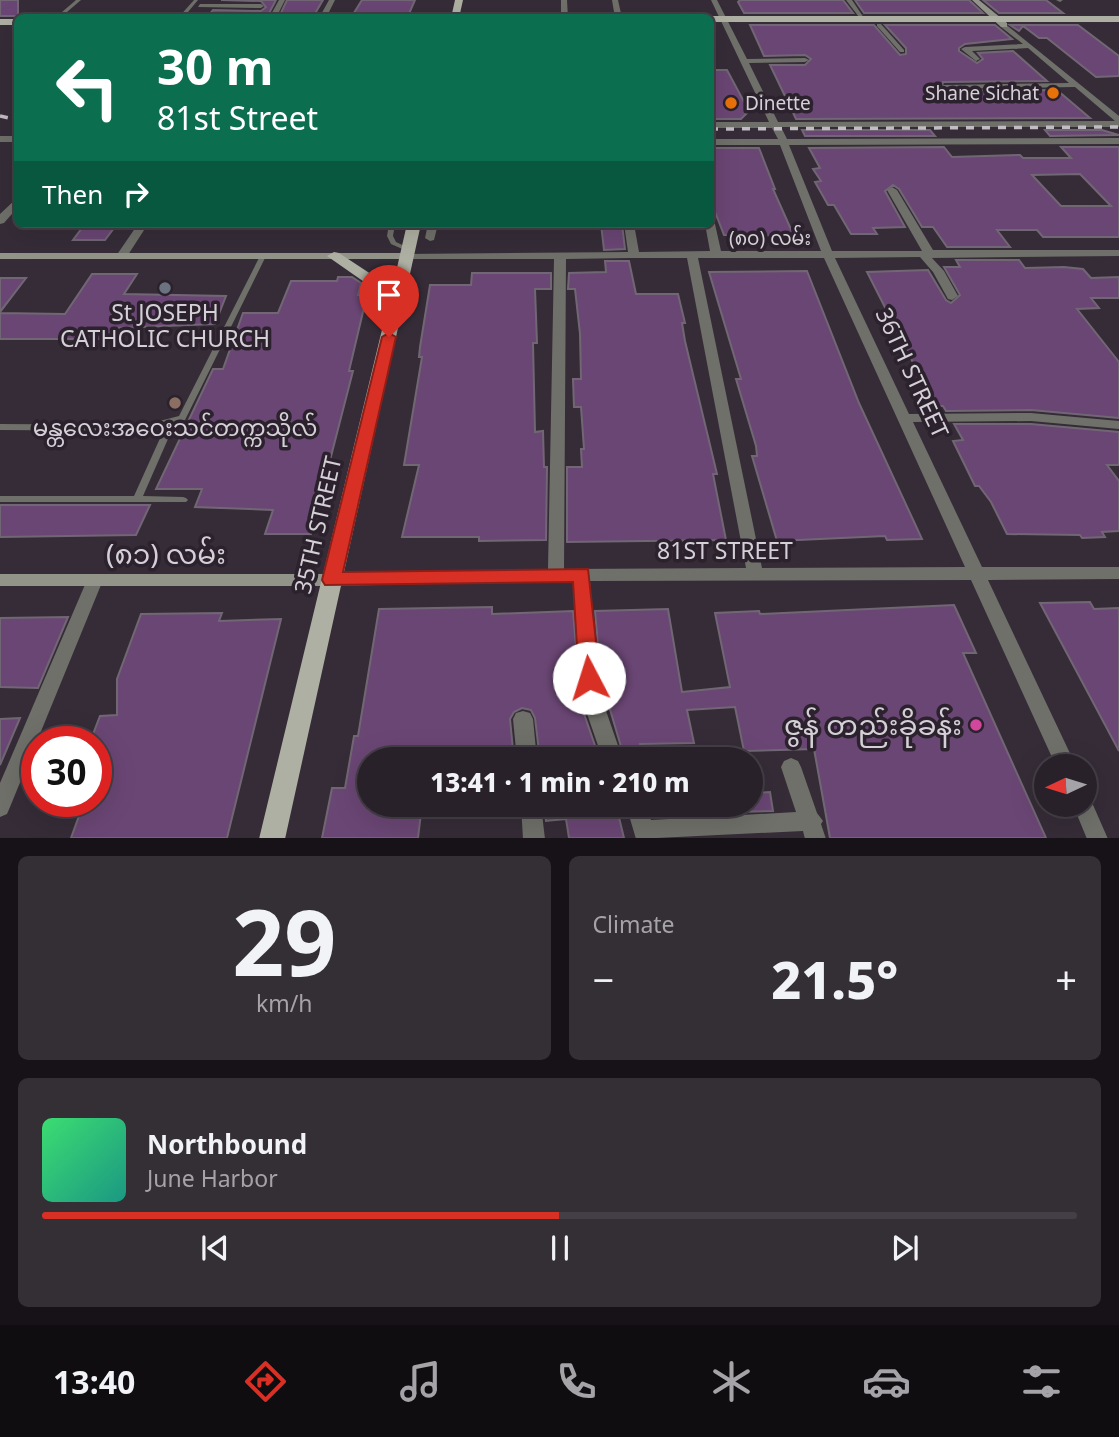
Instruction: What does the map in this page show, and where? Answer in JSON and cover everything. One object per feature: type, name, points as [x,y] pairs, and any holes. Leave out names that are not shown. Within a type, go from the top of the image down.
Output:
[{"type":"main road","points":[[975,0],[1001,23]]},
{"type":"main road","points":[[714,20],[879,25],[1119,19]]},
{"type":"main road","points":[[714,24],[863,20],[1119,25]]},
{"type":"main road","name":"35TH STREET","points":[[272,838],[413,228]]},
{"type":"main road","name":"(၈၀) လမ်း","points":[[0,256],[334,256],[409,250]]},
{"type":"main road","points":[[334,256],[375,283],[395,310]]},
{"type":"main road","name":"(၈၁) လမ်း","points":[[0,580],[332,580]]},
{"type":"street","name":"36TH STREET","points":[[714,0],[783,141],[829,256],[1061,754]]},
{"type":"street","points":[[849,0],[863,20]]},
{"type":"street","points":[[201,2],[261,6]]},
{"type":"street","points":[[1001,23],[1119,122]]},
{"type":"street","points":[[976,59],[965,49],[1028,46]]},
{"type":"street","points":[[744,61],[805,60]]},
{"type":"street","points":[[946,87],[1076,85]]},
{"type":"street","points":[[714,125],[1119,122]]},
{"type":"street","points":[[714,142],[1119,141]]},
{"type":"street","points":[[892,191],[952,296]]},
{"type":"street","points":[[0,221],[14,205]]},
{"type":"street","points":[[122,256],[140,228]]},
{"type":"street","points":[[430,238],[432,228]]},
{"type":"street","points":[[630,228],[634,256]]},
{"type":"street","points":[[711,228],[716,255]]},
{"type":"street","name":"(၈၀) လမ်း","points":[[409,250],[560,256],[1119,253]]},
{"type":"street","points":[[692,255],[755,573]]},
{"type":"street","points":[[556,575],[560,256]]},
{"type":"street","points":[[904,418],[1031,417],[1119,425]]},
{"type":"street","name":"81ST STREET","points":[[332,580],[582,574],[1119,573]]},
{"type":"street","points":[[582,574],[591,686],[608,747]]},
{"type":"street","points":[[0,807],[95,580]]},
{"type":"street","points":[[523,719],[526,747]]},
{"type":"street","points":[[640,817],[645,834],[814,830],[791,767]]},
{"type":"street","points":[[532,817],[534,838]]},
{"type":"street","points":[[1088,817],[1098,838]]},
{"type":"lane","points":[[62,14],[79,0]]},
{"type":"lane","points":[[185,14],[201,2]]},
{"type":"lane","points":[[879,25],[902,51]]},
{"type":"lane","points":[[391,228],[390,236],[393,243],[409,250]]},
{"type":"lane","points":[[0,427],[144,428],[182,418],[263,256]]},
{"type":"lane","points":[[137,499],[171,423]]},
{"type":"lane","points":[[0,499],[183,500]]},
{"type":"building","points":[[0,0],[18,0],[18,14],[0,16]]},
{"type":"building","points":[[221,0],[276,0],[269,14],[210,14],[213,10],[261,11],[266,7],[261,1]]},
{"type":"building","points":[[287,0],[323,0],[315,14],[280,14]]},
{"type":"building","points":[[362,0],[415,0],[409,14],[353,14]]},
{"type":"building","points":[[843,0],[853,13],[744,13],[738,2]]},
{"type":"building","points":[[855,0],[969,0],[983,13],[864,13]]},
{"type":"building","points":[[983,0],[1046,0],[1063,13],[999,13]]},
{"type":"building","points":[[750,25],[874,25],[900,55],[906,54],[906,48],[885,25],[995,25],[1012,39],[965,44],[959,51],[977,63],[983,59],[978,53],[1013,51],[1047,81],[943,82],[941,91],[1057,90],[1090,118],[796,119],[770,65],[805,65],[811,59],[805,55],[764,56]]},
{"type":"building","points":[[1010,25],[1078,25],[1119,56],[1119,76],[1096,77],[1047,38],[1039,38],[1023,26],[1019,31]]},
{"type":"building","points":[[714,70],[727,70],[749,111],[741,119],[714,119]]},
{"type":"building","points":[[802,130],[930,130],[935,136],[805,136]]},
{"type":"building","points":[[1045,130],[1102,130],[1119,135],[1050,136]]},
{"type":"building","points":[[944,147],[952,157],[1020,155],[1023,158],[1071,158],[1061,147],[1119,147],[1119,237],[1043,237],[1037,230],[997,230],[1010,247],[947,247],[933,227],[922,227],[899,189],[893,185],[885,191],[905,227],[873,228],[877,234],[851,234],[834,205],[828,205],[815,182],[821,181],[813,169],[820,168],[809,148]],"holes":[[[1080,174],[1111,206],[1061,206],[1032,175]]]},
{"type":"building","points":[[714,148],[759,148],[773,189],[794,236],[724,235],[714,209]]},
{"type":"building","points":[[82,228],[114,228],[105,240],[73,240]]},
{"type":"building","points":[[601,228],[622,228],[625,249],[604,250]]},
{"type":"building","points":[[956,260],[1019,260],[1025,268],[1064,267],[1083,269],[1091,278],[1119,277],[1119,298],[1091,298],[1099,308],[1077,309],[1119,362],[1119,418],[1031,410],[946,411],[943,406],[935,406],[867,272],[928,270],[946,300],[951,303],[960,295],[944,267],[960,267]]},
{"type":"building","points":[[605,261],[629,261],[636,294],[678,294],[685,323],[682,323],[685,341],[717,474],[713,474],[726,540],[567,542],[567,467],[582,467],[581,449],[584,449],[581,407],[574,407],[573,379],[581,379],[580,334],[575,289],[568,289],[569,273],[606,272]]},
{"type":"building","points":[[807,271],[859,403],[922,539],[887,540],[885,536],[777,541],[752,456],[757,456],[756,446],[736,379],[741,379],[709,272]]},
{"type":"building","points":[[472,273],[551,273],[551,289],[535,289],[537,343],[533,343],[535,432],[543,431],[544,467],[547,467],[546,540],[479,541],[479,537],[402,537],[419,465],[404,465],[422,357],[419,357],[420,347],[430,285],[471,285]]},
{"type":"building","points":[[92,274],[137,274],[124,294],[226,296],[215,324],[115,328],[108,339],[0,339],[0,313],[65,314]]},
{"type":"building","points":[[338,277],[352,277],[361,283],[358,295],[367,295],[349,371],[353,371],[311,534],[265,534],[273,510],[195,507],[202,489],[156,489],[213,369],[223,369],[243,313],[278,313],[291,281],[337,281]]},
{"type":"building","points":[[0,278],[26,278],[0,312]]},
{"type":"building","points":[[954,424],[1031,424],[1119,432],[1119,465],[1107,465],[1119,481],[1119,531],[1102,532],[1105,537],[1082,538],[1080,535],[1007,534],[991,502],[979,486],[975,486],[953,441],[963,440]]},
{"type":"building","points":[[0,505],[150,505],[136,535],[0,537]]},
{"type":"building","points":[[1090,602],[1094,609],[1119,608],[1119,751],[1040,603]]},
{"type":"building","points":[[954,605],[976,653],[963,653],[1034,811],[1034,817],[1037,817],[1046,838],[830,838],[814,749],[763,750],[763,747],[743,747],[735,707],[687,710],[694,743],[621,747],[601,679],[595,611],[668,609],[682,692],[730,687],[715,613],[759,611],[760,614]]},
{"type":"building","points":[[492,607],[492,614],[573,611],[581,705],[596,747],[538,747],[535,718],[531,710],[522,708],[514,712],[510,719],[513,747],[357,747],[357,817],[421,817],[418,838],[322,838],[332,788],[345,788],[354,736],[358,736],[379,609]]},
{"type":"building","points":[[222,613],[219,621],[281,619],[227,838],[71,838],[79,817],[112,817],[112,726],[96,726],[100,716],[117,715],[117,679],[141,614]]},
{"type":"building","points":[[68,617],[38,688],[0,687],[0,618]]},
{"type":"building","points":[[20,718],[0,765],[0,719]]},
{"type":"building","points":[[763,792],[770,792],[773,811],[763,811]]},
{"type":"building","points":[[546,817],[619,817],[624,838],[569,838],[566,819],[546,821]]},
{"type":"railway","points":[[0,116],[14,119]]},
{"type":"railway","points":[[714,129],[1119,127]]},
{"type":"place","name":"Shane Sichat","points":[[1053,93]]},
{"type":"place","name":"Dinette","points":[[731,103]]},
{"type":"place","name":"St JOSEPH CATHOLIC CHURCH","points":[[165,288]]},
{"type":"place","name":"မန္တလေးအဝေးသင်တက္ကသိုလ်","points":[[175,403]]},
{"type":"place","name":"ဇွန် တည်းခိုခန်း","points":[[976,725]]},
{"type":"route","points":[[389,337],[332,580],[582,574],[589,678]]}]
